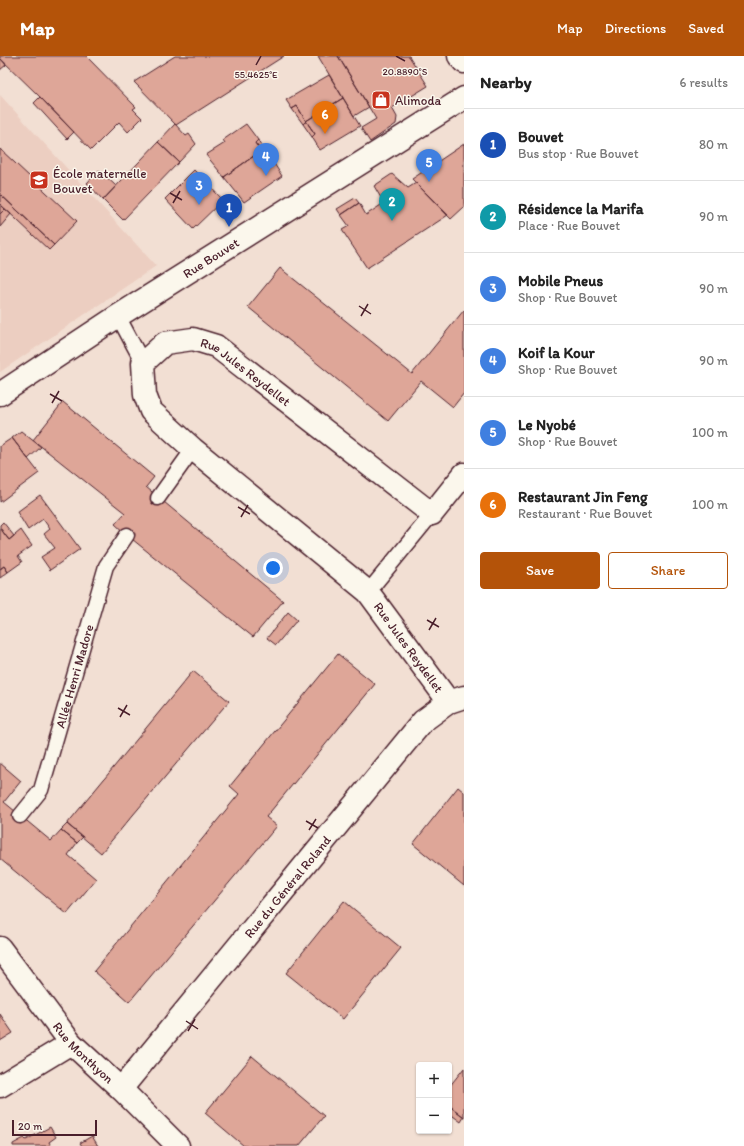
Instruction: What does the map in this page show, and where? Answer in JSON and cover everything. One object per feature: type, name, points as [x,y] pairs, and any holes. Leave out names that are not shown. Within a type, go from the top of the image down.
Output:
[{"type":"street","points":[[459,56],[464,62]]},
{"type":"street","name":"Rue Bouvet","points":[[0,394],[118,316],[464,98]]},
{"type":"street","name":"Rue Jules Reydellet","points":[[456,700],[368,592],[193,449],[150,411],[145,394],[143,363],[165,343],[193,339],[216,346],[432,514],[464,474]]},
{"type":"street","name":"Rue du Général Roland","points":[[121,1089],[423,721],[456,700]]},
{"type":"street","name":"Rue Monthyon","points":[[0,948],[71,1043],[121,1089],[178,1146]]},
{"type":"street","points":[[0,1086],[71,1043]]},
{"type":"lane","points":[[118,316],[143,363]]},
{"type":"lane","points":[[158,498],[193,449]]},
{"type":"lane","name":"Rue Jules Reydellet","points":[[368,592],[432,514]]},
{"type":"lane","name":"Allée Henri Madore","points":[[20,816],[41,790],[106,566],[127,535]]},
{"type":"shaded area","name":"École maternelle Bouvet","points":[[0,95],[156,266],[0,372]]},
{"type":"building","points":[[0,56],[86,56],[136,107],[133,109],[142,118],[128,132],[119,122],[91,150],[0,58]]},
{"type":"building","points":[[175,56],[284,56],[176,125],[134,82]]},
{"type":"building","points":[[318,56],[338,56],[369,107],[354,116]]},
{"type":"building","points":[[338,56],[409,56],[428,86],[392,108],[397,117],[396,124],[370,142],[361,128],[376,119]]},
{"type":"building","points":[[0,58],[6,65],[0,70]]},
{"type":"building","points":[[329,75],[343,98],[306,121],[297,106],[292,109],[286,100]]},
{"type":"building","points":[[40,97],[74,132],[67,139],[34,103]]},
{"type":"building","points":[[343,98],[360,126],[320,150],[312,137],[315,134],[306,121]]},
{"type":"building","points":[[297,106],[306,121],[303,124],[292,109]]},
{"type":"building","points":[[306,121],[315,134],[312,137],[303,124]]},
{"type":"building","points":[[175,124],[186,136],[189,134],[196,144],[179,162],[158,142]]},
{"type":"building","points":[[246,124],[258,140],[255,143],[261,151],[224,177],[206,155],[225,143],[223,140]]},
{"type":"building","points":[[258,140],[264,150],[261,151],[255,143]]},
{"type":"building","points":[[158,142],[179,162],[123,220],[103,200]]},
{"type":"building","points":[[464,144],[464,207],[451,219],[412,179]]},
{"type":"building","points":[[0,149],[77,221],[54,245],[0,194]]},
{"type":"building","points":[[264,150],[273,162],[269,164],[261,151]]},
{"type":"building","points":[[261,151],[269,164],[273,162],[282,176],[244,202],[224,177]]},
{"type":"building","points":[[99,170],[116,186],[103,200],[87,183]]},
{"type":"building","points":[[194,170],[223,200],[193,229],[165,199]]},
{"type":"building","points":[[392,174],[408,188],[416,183],[448,215],[367,268],[342,230],[349,226],[341,215],[359,203],[366,215],[384,203],[374,186]]},
{"type":"building","points":[[0,194],[54,245],[49,250],[0,204]]},
{"type":"building","points":[[355,198],[359,203],[341,215],[337,209]]},
{"type":"building","points":[[0,204],[5,209],[0,214]]},
{"type":"building","points":[[5,209],[11,214],[0,227],[0,214]]},
{"type":"building","points":[[280,268],[412,374],[464,310],[464,393],[453,407],[421,381],[388,421],[248,307]]},
{"type":"building","points":[[63,402],[154,477],[146,487],[283,601],[253,637],[127,535],[115,524],[125,513],[33,440]]},
{"type":"building","points":[[21,431],[41,447],[28,459],[12,438]]},
{"type":"building","points":[[12,438],[39,473],[0,502],[0,446]]},
{"type":"building","points":[[40,495],[80,549],[50,570],[41,557],[55,548],[44,534],[50,529],[43,519],[28,530],[17,512]]},
{"type":"building","points":[[3,522],[14,536],[9,540],[0,528],[0,525]]},
{"type":"building","points":[[0,528],[9,540],[21,530],[32,546],[18,556],[22,562],[8,572],[4,566],[0,569]]},
{"type":"building","points":[[4,566],[8,572],[0,578],[0,569]]},
{"type":"building","points":[[288,612],[297,620],[276,645],[267,638]]},
{"type":"building","points":[[338,654],[375,684],[266,817],[277,826],[129,1002],[94,971],[239,794],[230,786]]},
{"type":"building","points":[[193,671],[229,701],[101,853],[67,824]]},
{"type":"building","points":[[0,763],[21,781],[4,802],[51,841],[61,830],[77,843],[68,855],[96,879],[67,914],[0,859]]},
{"type":"building","points":[[458,787],[464,792],[464,886],[413,844]]},
{"type":"building","points":[[67,824],[83,837],[77,843],[61,830]]},
{"type":"building","points":[[344,901],[401,948],[343,1019],[286,973]]},
{"type":"building","points":[[0,1014],[13,1033],[0,1041]]},
{"type":"building","points":[[252,1056],[324,1116],[299,1146],[244,1146],[205,1113]]},
{"type":"building","points":[[464,1068],[464,1117],[452,1107],[452,1083]]},
{"type":"building","points":[[452,1108],[464,1117],[461,1122],[452,1115]]},
{"type":"building","points":[[50,1127],[56,1137],[49,1142],[51,1146],[13,1146],[13,1144],[24,1138],[26,1140]]},
{"type":"building","points":[[92,1136],[98,1146],[82,1146],[80,1143]]},
{"type":"place","name":"Alimoda","points":[[381,100]]},
{"type":"place","name":"Restaurant Jin Feng","points":[[325,134]]},
{"type":"place","name":"Koif la Kour","points":[[266,176]]},
{"type":"place","name":"École maternelle Bouvet","points":[[39,180]]},
{"type":"place","name":"Le Nyobé","points":[[429,182]]},
{"type":"place","name":"Mobile Pneus","points":[[199,205]]},
{"type":"place","name":"Résidence la Marifa","points":[[392,221]]},
{"type":"place","name":"Bouvet","points":[[229,227]]}]
